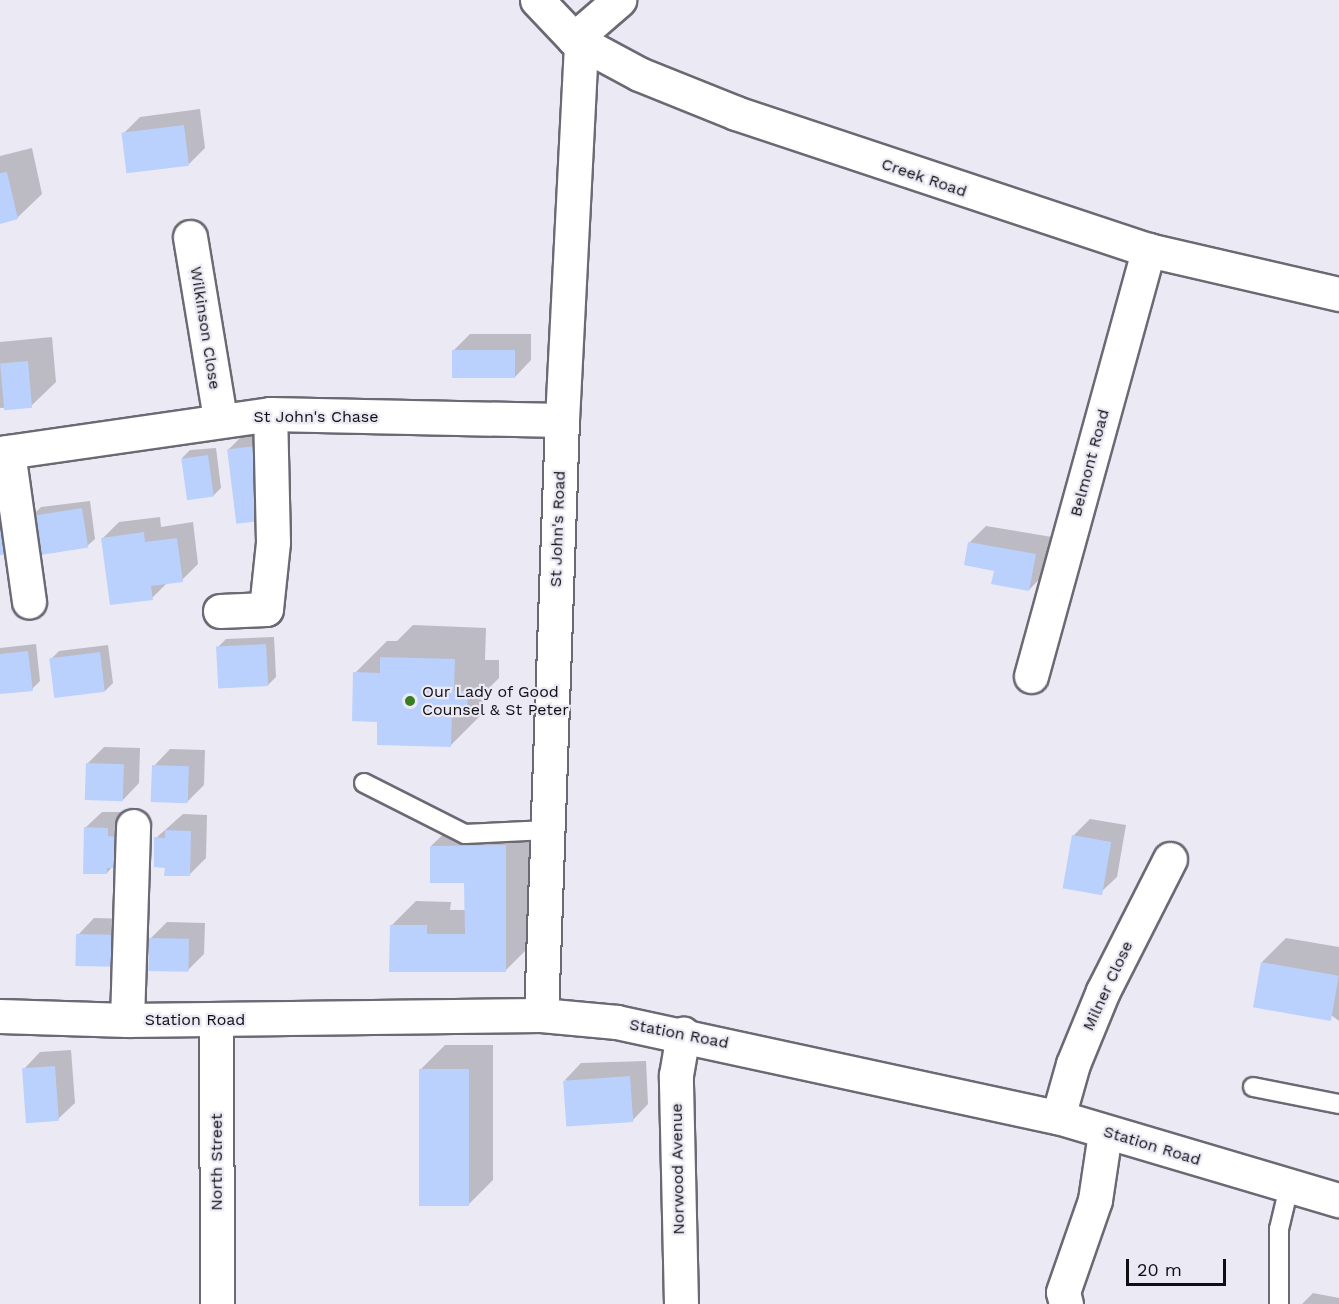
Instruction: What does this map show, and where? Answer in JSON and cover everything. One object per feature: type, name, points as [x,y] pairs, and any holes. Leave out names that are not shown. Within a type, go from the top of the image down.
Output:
[{"type":"street","name":"Creek Road","points":[[537,0],[577,41],[639,74],[736,113],[1148,250],[1339,294]]},
{"type":"street","points":[[577,41],[619,0]]},
{"type":"street","name":"St John's Road","points":[[541,1015],[577,41]]},
{"type":"street","name":"Wilkinson Close","points":[[190,237],[220,419]]},
{"type":"street","name":"Belmont Road","points":[[1031,676],[1148,250]]},
{"type":"street","points":[[220,611],[266,609],[273,542],[270,414]]},
{"type":"street","name":"St John's Chase","points":[[4,453],[220,419],[270,414],[562,420]]},
{"type":"street","points":[[4,453],[29,602]]},
{"type":"street","points":[[127,1020],[133,826]]},
{"type":"street","name":"Milner Close","points":[[1058,1117],[1073,1064],[1102,991],[1170,859]]},
{"type":"street","name":"Station Road","points":[[0,1016],[216,1020],[541,1015],[617,1022],[683,1034],[1058,1117],[1339,1200]]},
{"type":"street","name":"North Street","points":[[216,1020],[217,1304]]},
{"type":"street","name":"Norwood Avenue","points":[[681,1304],[676,1075],[683,1034]]},
{"type":"street","points":[[1066,1304],[1063,1292],[1095,1200],[1106,1133]]},
{"type":"lane","points":[[364,783],[465,834],[548,830]]},
{"type":"lane","points":[[1253,1088],[1339,1104]]},
{"type":"lane","points":[[1279,1304],[1280,1229],[1289,1187]]},
{"type":"building","points":[[184,125],[189,166],[126,173],[121,133]]},
{"type":"building","points":[[7,172],[18,219],[0,224],[0,173]]},
{"type":"building","points":[[452,350],[515,350],[515,378],[452,378]]},
{"type":"building","points":[[28,361],[32,408],[4,410],[0,363]]},
{"type":"building","points":[[255,446],[264,520],[236,524],[227,449]]},
{"type":"building","points":[[208,455],[214,497],[187,500],[181,459]]},
{"type":"building","points":[[82,508],[88,548],[39,555],[33,516]]},
{"type":"building","points":[[0,513],[6,555],[0,555]]},
{"type":"building","points":[[144,532],[145,542],[177,538],[183,582],[151,586],[153,600],[110,605],[101,538]]},
{"type":"building","points":[[968,542],[1036,554],[1029,591],[991,584],[994,571],[964,565]]},
{"type":"building","points":[[266,644],[268,686],[218,689],[216,647]]},
{"type":"building","points":[[28,651],[33,691],[0,694],[0,654]]},
{"type":"building","points":[[100,652],[105,692],[54,698],[49,658]]},
{"type":"building","name":"Our Lady of Good Counsel & St Peter","points":[[380,657],[455,659],[454,691],[468,691],[467,711],[452,711],[451,747],[377,745],[377,722],[352,721],[353,672],[380,673]]},
{"type":"building","points":[[86,763],[124,764],[123,801],[85,800]]},
{"type":"building","points":[[152,765],[189,766],[188,803],[151,802]]},
{"type":"building","points":[[84,827],[108,828],[108,836],[117,837],[116,868],[107,868],[107,874],[83,874]]},
{"type":"building","points":[[165,830],[191,831],[190,876],[164,876],[165,868],[154,867],[154,837],[165,838]]},
{"type":"building","points":[[1072,835],[1111,842],[1102,895],[1063,888]]},
{"type":"building","points":[[506,845],[506,972],[389,972],[390,925],[427,925],[427,934],[465,934],[464,883],[430,883],[430,846]]},
{"type":"building","points":[[76,934],[117,935],[116,967],[75,966]]},
{"type":"building","points":[[149,938],[189,939],[188,972],[148,971]]},
{"type":"building","points":[[1261,962],[1339,976],[1331,1021],[1253,1007]]},
{"type":"building","points":[[55,1066],[59,1121],[26,1123],[22,1068]]},
{"type":"building","points":[[419,1069],[469,1069],[469,1206],[419,1206]]},
{"type":"building","points":[[630,1076],[633,1122],[566,1127],[563,1081]]},
{"type":"place","name":"Our Lady of Good Counsel & St Peter","points":[[410,701]]}]
